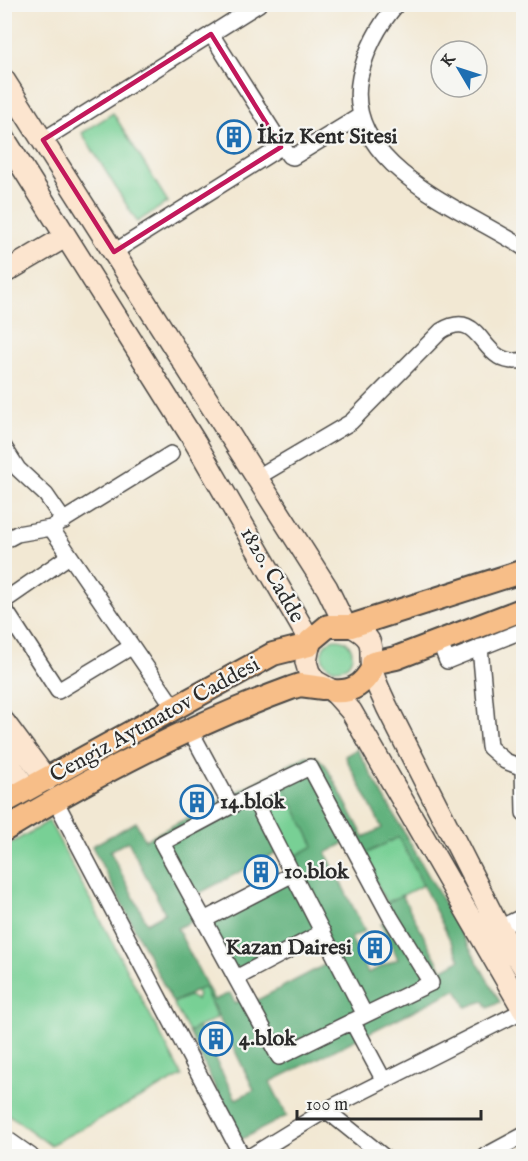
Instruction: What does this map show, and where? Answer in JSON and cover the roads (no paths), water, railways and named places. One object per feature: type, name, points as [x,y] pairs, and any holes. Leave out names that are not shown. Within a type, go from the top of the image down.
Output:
[{"type":"main road","name":"1820. Cadde","points":[[4,80],[327,588],[348,626],[367,639],[372,648],[372,666],[387,707],[499,928],[524,968]]},
{"type":"main road","name":"1820. Cadde","points":[[4,138],[195,442],[310,643],[306,662],[309,672],[351,711],[523,1010]]},
{"type":"main road","points":[[4,273],[65,237]]},
{"type":"main road","name":"Cengiz Aytmatov Caddesi","points":[[4,830],[51,790],[175,709],[273,654],[310,643],[328,626],[348,626],[524,571]]},
{"type":"main road","points":[[372,666],[524,609]]},
{"type":"main road","name":"Cengiz Aytmatov Caddesi","points":[[4,802],[27,789],[51,790],[189,728],[300,685],[328,690],[352,690],[367,678],[372,666]]},
{"type":"main road","points":[[4,722],[51,790]]},
{"type":"main road","points":[[4,757],[27,789]]},
{"type":"street","points":[[43,140],[259,4]]},
{"type":"street","points":[[397,4],[377,30],[366,56],[359,84],[360,116],[373,142],[402,173],[440,200],[524,248]]},
{"type":"street","points":[[212,34],[286,154],[293,157],[360,116]]},
{"type":"street","points":[[114,252],[281,147]]},
{"type":"street","points":[[256,478],[351,422],[441,331],[452,325],[460,322],[471,326],[485,346],[502,359],[514,362],[524,360]]},
{"type":"street","points":[[4,447],[18,469],[46,495],[69,556],[175,709]]},
{"type":"street","points":[[4,541],[17,534],[57,524],[171,454]]},
{"type":"street","points":[[4,601],[69,556]]},
{"type":"street","points":[[4,608],[58,691],[131,647]]},
{"type":"street","points":[[439,640],[447,661],[524,630]]},
{"type":"street","points":[[480,647],[489,747],[505,761],[523,768],[524,813]]},
{"type":"street","points":[[189,728],[231,806]]},
{"type":"street","points":[[310,767],[391,918],[431,983],[279,1057],[162,843],[252,795],[310,767]]},
{"type":"street","points":[[51,790],[242,1156]]},
{"type":"street","points":[[252,795],[323,932],[383,1079]]},
{"type":"street","points":[[204,920],[293,874]]},
{"type":"street","points":[[499,928],[524,915]]},
{"type":"street","points":[[236,978],[323,932]]},
{"type":"street","points":[[260,1155],[326,1110],[383,1079],[523,1010]]},
{"type":"street","points":[[326,1110],[383,1156]]},
{"type":"street","points":[[485,1156],[524,1135]]},
{"type":"street","points":[[4,1137],[31,1156]]},
{"type":"place","name":"İkiz Kent Sitesi","points":[[234,137]]},
{"type":"place","name":"14.blok","points":[[197,802]]},
{"type":"place","name":"10.blok","points":[[261,872]]},
{"type":"place","name":"Kazan Dairesi","points":[[375,948]]},
{"type":"place","name":"4.blok","points":[[216,1039]]}]
